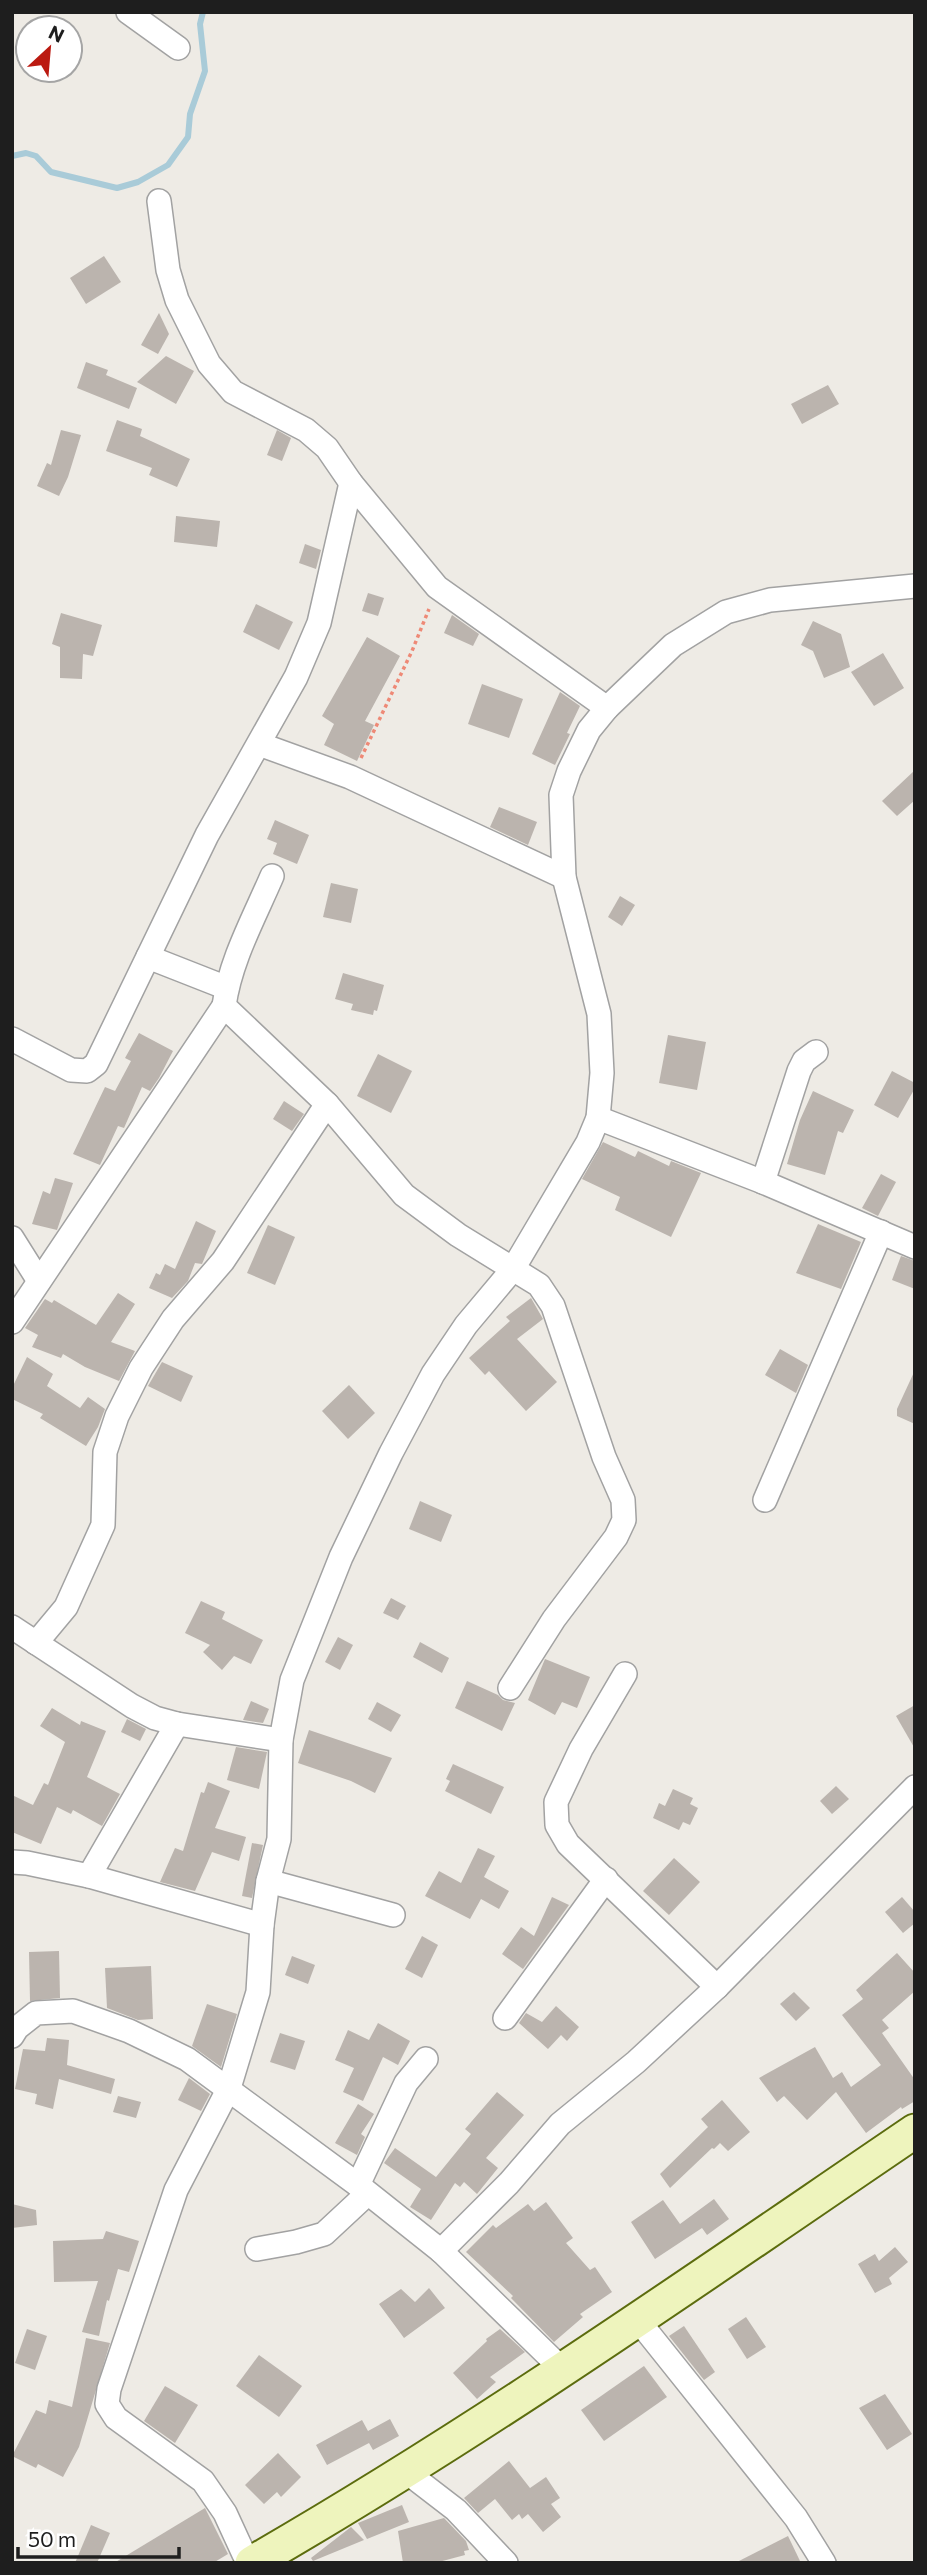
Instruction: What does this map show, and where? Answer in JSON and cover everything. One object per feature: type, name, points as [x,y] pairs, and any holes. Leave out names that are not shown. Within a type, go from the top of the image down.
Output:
[{"type":"street","points":[[128,12],[178,48]]},
{"type":"street","points":[[159,201],[169,270],[177,300],[209,364],[233,392],[306,430],[327,448],[351,483],[438,587],[607,708]]},
{"type":"street","points":[[12,1039],[71,1070],[87,1071],[96,1064],[207,835],[296,677],[319,623],[351,483]]},
{"type":"street","points":[[915,586],[770,600],[726,612],[673,645],[607,708],[589,730],[569,771],[561,795],[564,877],[599,1014],[602,1073],[598,1118],[588,1142],[513,1269],[466,1325],[433,1374],[341,1557],[292,1680],[281,1740],[279,1839],[268,1881],[258,1992],[229,2088],[176,2190],[107,2404],[116,2418],[202,2482],[225,2513],[250,2563],[563,2370],[915,2131]]},
{"type":"street","points":[[259,744],[350,777],[564,877]]},
{"type":"street","points":[[12,1322],[226,997],[272,876]]},
{"type":"street","points":[[148,957],[226,997],[327,1104],[404,1195],[457,1235],[539,1285],[553,1306],[604,1457],[623,1500],[624,1520],[616,1537],[554,1619],[510,1688]]},
{"type":"street","points":[[763,1182],[799,1071],[804,1061],[816,1052]]},
{"type":"street","points":[[37,1643],[66,1607],[103,1525],[105,1452],[117,1416],[141,1368],[173,1319],[223,1261],[327,1104]]},
{"type":"street","points":[[598,1118],[763,1182],[915,1247]]},
{"type":"street","points":[[765,1500],[881,1232]]},
{"type":"street","points":[[12,1238],[40,1281]]},
{"type":"street","points":[[12,1627],[132,1706],[155,1718],[177,1724],[281,1740]]},
{"type":"street","points":[[625,1674],[582,1749],[556,1802],[557,1825],[568,1844],[717,1987]]},
{"type":"street","points":[[89,1876],[177,1724]]},
{"type":"street","points":[[441,2251],[509,2183],[560,2124],[636,2062],[717,1987],[915,1787]]},
{"type":"street","points":[[12,1862],[89,1876],[262,1925]]},
{"type":"street","points":[[505,2018],[607,1879]]},
{"type":"street","points":[[268,1881],[393,1915]]},
{"type":"street","points":[[12,2036],[16,2028],[36,2013],[73,2011],[129,2031],[187,2059],[363,2189],[441,2251],[563,2370]]},
{"type":"street","points":[[257,2249],[324,2234],[363,2189],[407,2083],[426,2059]]},
{"type":"street","points":[[637,2319],[796,2518],[824,2563]]},
{"type":"street","points":[[404,2470],[456,2510],[506,2563]]},
{"type":"path","points":[[350,777],[412,651],[438,587]]},
{"type":"building","points":[[104,256],[121,282],[86,304],[70,278]]},
{"type":"building","points":[[159,313],[169,334],[158,354],[141,345]]},
{"type":"building","points":[[166,356],[194,371],[176,404],[137,382]]},
{"type":"building","points":[[86,362],[108,370],[106,375],[137,388],[129,409],[77,388]]},
{"type":"building","points":[[828,385],[839,404],[802,424],[791,404]]},
{"type":"building","points":[[117,420],[142,429],[140,436],[190,459],[177,487],[149,475],[152,468],[106,451]]},
{"type":"building","points":[[61,430],[81,435],[59,496],[37,486],[47,463],[51,465]]},
{"type":"building","points":[[277,430],[291,438],[282,461],[267,455]]},
{"type":"building","points":[[176,516],[220,521],[217,547],[174,542]]},
{"type":"building","points":[[305,544],[321,550],[316,569],[299,563]]},
{"type":"building","points":[[368,593],[384,598],[378,616],[362,611]]},
{"type":"building","points":[[256,604],[293,622],[279,650],[243,632]]},
{"type":"building","points":[[61,613],[102,625],[93,656],[83,654],[82,679],[60,678],[60,647],[52,644]]},
{"type":"building","points":[[452,615],[479,634],[473,646],[444,633]]},
{"type":"building","points":[[813,621],[841,634],[850,667],[824,678],[813,651],[801,645]]},
{"type":"building","points":[[367,637],[400,656],[365,721],[374,725],[357,761],[324,745],[334,724],[322,716]]},
{"type":"building","points":[[883,653],[904,688],[874,706],[851,672]]},
{"type":"building","points":[[482,684],[523,699],[509,738],[468,724]]},
{"type":"building","points":[[560,692],[580,706],[555,765],[532,754]]},
{"type":"building","points":[[915,770],[915,800],[897,816],[882,801]]},
{"type":"building","points":[[499,807],[537,822],[528,845],[490,827]]},
{"type":"building","points":[[275,820],[309,835],[297,864],[273,854],[277,843],[267,839]]},
{"type":"building","points":[[331,883],[358,889],[351,923],[323,917]]},
{"type":"building","points":[[620,896],[635,905],[622,926],[608,917]]},
{"type":"building","points":[[343,973],[384,985],[377,1011],[374,1010],[373,1015],[351,1010],[353,1004],[335,999]]},
{"type":"building","points":[[139,1033],[173,1051],[159,1078],[150,1091],[142,1087],[124,1128],[118,1126],[100,1165],[73,1154],[105,1087],[115,1091],[131,1061],[125,1058]]},
{"type":"building","points":[[668,1035],[706,1042],[697,1090],[659,1083]]},
{"type":"building","points":[[378,1054],[412,1071],[391,1113],[357,1096]]},
{"type":"building","points":[[892,1071],[915,1083],[915,1088],[898,1118],[874,1105]]},
{"type":"building","points":[[813,1091],[854,1110],[843,1133],[838,1131],[825,1175],[787,1164],[800,1120]]},
{"type":"building","points":[[284,1101],[304,1114],[292,1131],[273,1119]]},
{"type":"building","points":[[603,1142],[635,1157],[638,1151],[669,1166],[671,1161],[701,1173],[671,1237],[615,1210],[620,1197],[582,1179]]},
{"type":"building","points":[[881,1174],[896,1182],[878,1216],[862,1208]]},
{"type":"building","points":[[55,1178],[73,1183],[57,1230],[32,1224],[43,1191],[50,1194]]},
{"type":"building","points":[[196,1221],[216,1231],[202,1264],[195,1263],[188,1281],[172,1298],[149,1288],[156,1273],[160,1275],[165,1264],[175,1269]]},
{"type":"building","points":[[818,1224],[861,1242],[841,1289],[796,1273]]},
{"type":"building","points":[[268,1225],[295,1237],[275,1285],[247,1273]]},
{"type":"building","points":[[901,1256],[915,1261],[915,1289],[892,1280]]},
{"type":"building","points":[[118,1293],[135,1304],[111,1342],[135,1351],[119,1381],[85,1367],[63,1354],[61,1358],[32,1347],[38,1335],[25,1328],[45,1299],[52,1303],[54,1300],[96,1325]]},
{"type":"building","points":[[531,1298],[543,1319],[517,1339],[557,1382],[526,1411],[489,1371],[485,1375],[469,1358],[510,1321],[506,1317]]},
{"type":"building","points":[[780,1349],[808,1365],[796,1393],[765,1375]]},
{"type":"building","points":[[27,1357],[53,1374],[47,1386],[80,1408],[88,1397],[105,1409],[86,1446],[40,1418],[43,1414],[12,1399],[12,1388]]},
{"type":"building","points":[[162,1362],[193,1376],[181,1402],[148,1386]]},
{"type":"building","points":[[915,1370],[915,1424],[897,1416],[897,1409]]},
{"type":"building","points":[[349,1385],[375,1413],[348,1439],[322,1411]]},
{"type":"building","points":[[420,1501],[452,1515],[441,1542],[409,1529]]},
{"type":"building","points":[[391,1598],[406,1606],[398,1620],[383,1613]]},
{"type":"building","points":[[201,1601],[225,1612],[222,1619],[263,1640],[251,1664],[234,1656],[222,1670],[203,1652],[210,1645],[185,1633]]},
{"type":"building","points":[[338,1637],[353,1645],[340,1670],[325,1662]]},
{"type":"building","points":[[420,1642],[449,1658],[442,1673],[413,1657]]},
{"type":"building","points":[[545,1659],[590,1677],[577,1708],[562,1702],[555,1715],[528,1700]]},
{"type":"building","points":[[467,1681],[503,1700],[515,1703],[502,1731],[455,1708]]},
{"type":"building","points":[[251,1701],[269,1709],[263,1723],[243,1720]]},
{"type":"building","points":[[377,1702],[401,1715],[391,1732],[368,1719]]},
{"type":"building","points":[[915,1705],[915,1749],[896,1716]]},
{"type":"building","points":[[52,1708],[80,1725],[81,1721],[106,1731],[87,1777],[120,1794],[102,1826],[73,1810],[71,1814],[57,1807],[41,1844],[12,1832],[12,1795],[33,1805],[44,1783],[48,1785],[65,1742],[40,1726]]},
{"type":"building","points":[[127,1719],[146,1729],[140,1741],[121,1732]]},
{"type":"building","points":[[309,1730],[392,1758],[375,1793],[351,1781],[298,1763]]},
{"type":"building","points":[[236,1747],[267,1752],[259,1789],[227,1780]]},
{"type":"building","points":[[453,1764],[504,1787],[491,1814],[445,1791],[450,1781],[446,1779]]},
{"type":"building","points":[[208,1782],[230,1791],[215,1828],[246,1837],[239,1861],[212,1852],[195,1891],[160,1882],[175,1848],[183,1851],[201,1792],[204,1793]]},
{"type":"building","points":[[836,1786],[849,1799],[832,1814],[820,1801]]},
{"type":"building","points":[[673,1789],[693,1798],[690,1804],[698,1808],[690,1825],[683,1822],[679,1830],[653,1818],[659,1803],[665,1806]]},
{"type":"building","points":[[252,1843],[263,1845],[252,1898],[242,1896]]},
{"type":"building","points":[[478,1848],[495,1856],[484,1877],[509,1891],[499,1909],[481,1899],[470,1919],[425,1896],[439,1871],[461,1883]]},
{"type":"building","points":[[674,1858],[700,1882],[669,1915],[643,1891]]},
{"type":"building","points":[[552,1897],[569,1905],[523,1969],[502,1954],[521,1927],[534,1936]]},
{"type":"building","points":[[902,1897],[915,1912],[915,1923],[903,1933],[885,1912]]},
{"type":"building","points":[[422,1936],[438,1945],[422,1978],[405,1969]]},
{"type":"building","points":[[59,1951],[60,1998],[30,2001],[29,1952]]},
{"type":"building","points":[[897,1953],[915,1973],[915,1991],[882,2020],[889,2028],[882,2033],[915,2080],[915,2101],[902,2109],[901,2107],[866,2133],[836,2092],[807,2120],[784,2096],[777,2102],[759,2078],[815,2047],[833,2078],[842,2072],[851,2087],[881,2065],[842,2015],[863,1999],[856,1990]]},
{"type":"building","points":[[292,1956],[315,1965],[308,1984],[285,1975]]},
{"type":"building","points":[[151,1966],[153,2019],[138,2020],[107,2008],[105,1968]]},
{"type":"building","points":[[794,1992],[810,2008],[796,2021],[780,2004]]},
{"type":"building","points":[[207,2004],[237,2014],[221,2067],[192,2046]]},
{"type":"building","points":[[556,2006],[579,2027],[567,2041],[561,2035],[548,2049],[519,2023],[526,2013],[542,2022]]},
{"type":"building","points":[[378,2023],[410,2041],[398,2065],[383,2057],[363,2101],[343,2092],[354,2068],[335,2060],[348,2030],[369,2040]]},
{"type":"building","points":[[280,2033],[305,2041],[295,2070],[270,2062]]},
{"type":"building","points":[[47,2038],[69,2040],[67,2065],[115,2079],[111,2094],[59,2079],[53,2109],[35,2104],[37,2094],[15,2089],[23,2049],[45,2051]]},
{"type":"building","points":[[189,2078],[210,2094],[201,2111],[178,2100]]},
{"type":"building","points":[[497,2092],[524,2115],[486,2158],[498,2168],[477,2194],[464,2182],[460,2187],[455,2183],[431,2220],[410,2207],[421,2189],[384,2163],[395,2148],[436,2177],[471,2134],[465,2129]]},
{"type":"building","points":[[118,2096],[141,2102],[136,2118],[113,2112]]},
{"type":"building","points":[[722,2100],[750,2132],[728,2151],[720,2143],[712,2148],[670,2188],[660,2174],[708,2127],[701,2119]]},
{"type":"building","points":[[358,2104],[374,2114],[361,2134],[365,2137],[357,2155],[335,2143]]},
{"type":"building","points":[[714,2199],[729,2219],[707,2235],[702,2228],[655,2259],[631,2222],[663,2200],[680,2224]]},
{"type":"building","points":[[546,2202],[573,2238],[566,2243],[590,2270],[595,2267],[612,2292],[580,2314],[583,2317],[554,2342],[511,2298],[513,2296],[466,2252],[493,2225],[496,2228],[528,2204],[534,2211]]},
{"type":"building","points":[[12,2204],[36,2210],[37,2225],[12,2228]]},
{"type":"building","points":[[106,2231],[139,2241],[129,2272],[118,2269],[109,2301],[107,2300],[99,2336],[82,2332],[98,2281],[54,2282],[53,2241],[103,2239]]},
{"type":"building","points":[[895,2247],[908,2262],[889,2278],[892,2284],[875,2293],[858,2264],[875,2254],[879,2261]]},
{"type":"building","points":[[429,2288],[445,2308],[404,2338],[379,2304],[401,2289],[415,2302]]},
{"type":"building","points":[[746,2317],[766,2347],[747,2359],[728,2329]]},
{"type":"building","points":[[684,2326],[715,2372],[704,2380],[669,2336]]},
{"type":"building","points":[[27,2329],[47,2336],[35,2370],[15,2363]]},
{"type":"building","points":[[500,2329],[525,2352],[490,2377],[496,2382],[477,2399],[453,2373],[487,2341],[486,2339]]},
{"type":"building","points":[[86,2338],[110,2343],[79,2447],[63,2477],[38,2464],[36,2468],[12,2456],[36,2410],[46,2414],[49,2400],[72,2407]]},
{"type":"building","points":[[259,2355],[302,2386],[279,2417],[236,2386]]},
{"type":"building","points":[[644,2366],[667,2397],[604,2441],[581,2410]]},
{"type":"building","points":[[165,2386],[198,2405],[175,2443],[144,2421]]},
{"type":"building","points":[[885,2394],[912,2434],[887,2450],[859,2408]]},
{"type":"building","points":[[390,2419],[399,2436],[373,2450],[369,2443],[327,2465],[316,2445],[362,2420],[368,2431]]},
{"type":"building","points":[[278,2453],[301,2477],[281,2497],[277,2492],[264,2504],[245,2485]]},
{"type":"building","points":[[509,2461],[530,2488],[546,2477],[560,2498],[551,2504],[561,2517],[543,2532],[528,2514],[522,2519],[519,2514],[512,2520],[495,2499],[478,2513],[464,2498]]},
{"type":"building","points":[[402,2505],[409,2522],[367,2539],[358,2523]]},
{"type":"building","points":[[205,2508],[228,2554],[213,2563],[114,2563]]},
{"type":"building","points":[[444,2518],[466,2541],[469,2550],[464,2551],[465,2555],[435,2563],[403,2563],[398,2531]]},
{"type":"building","points":[[91,2525],[110,2533],[97,2563],[75,2563]]},
{"type":"building","points":[[351,2527],[364,2540],[313,2561],[311,2558]]},
{"type":"building","points":[[788,2536],[801,2563],[735,2563]]},
{"type":"waterway","points":[[12,156],[26,153],[36,156],[51,172],[117,188],[138,182],[168,165],[188,137],[190,114],[205,71],[200,24],[203,12]]}]
